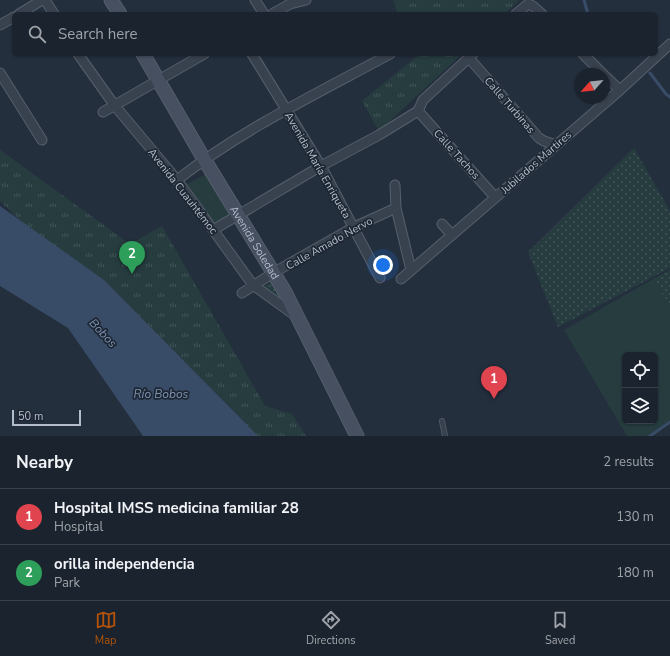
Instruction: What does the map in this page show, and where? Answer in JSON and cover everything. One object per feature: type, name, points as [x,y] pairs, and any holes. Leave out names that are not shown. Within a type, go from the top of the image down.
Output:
[{"type":"main road","points":[[111,0],[119,12]]},
{"type":"main road","name":"Avenida Soledad","points":[[144,56],[299,318],[357,436]]},
{"type":"street","points":[[22,12],[44,0],[53,12]]},
{"type":"street","points":[[255,0],[263,12]]},
{"type":"street","points":[[275,12],[291,2],[306,0]]},
{"type":"street","points":[[518,12],[528,4],[540,12]]},
{"type":"street","points":[[0,25],[12,18]]},
{"type":"street","name":"Jubilados Martires","points":[[658,55],[670,44]]},
{"type":"street","name":"Avenida Cuauhtémoc","points":[[79,56],[115,106],[176,180],[253,285],[299,318]]},
{"type":"street","points":[[103,112],[201,56]]},
{"type":"street","name":"Avenida María Enriqueta","points":[[253,56],[321,166],[380,278]]},
{"type":"street","points":[[176,180],[204,158],[287,110],[386,56]]},
{"type":"street","points":[[213,230],[321,166],[379,136],[418,111],[423,100],[471,56]]},
{"type":"street","name":"Calle Turbinas","points":[[471,56],[539,138],[556,145]]},
{"type":"street","points":[[585,56],[598,68]]},
{"type":"street","name":"Jubilados Martires","points":[[401,279],[620,90],[657,56]]},
{"type":"street","points":[[0,73],[42,140]]},
{"type":"street","points":[[610,80],[620,90]]},
{"type":"street","name":"Calle Tachos","points":[[418,111],[496,197]]},
{"type":"street","points":[[396,185],[396,208],[412,270]]},
{"type":"street","name":"Calle Amado Nervo","points":[[242,293],[273,273],[354,227],[396,208]]},
{"type":"street","points":[[442,224],[452,235]]},
{"type":"lane","points":[[442,421],[445,436]]},
{"type":"green space","points":[[393,0],[519,0],[507,12],[397,12]]},
{"type":"green space","points":[[418,56],[460,56],[379,131],[362,101]]},
{"type":"green space","points":[[634,148],[670,211],[670,268],[558,327],[528,252]]},
{"type":"green space","points":[[0,150],[130,244],[162,226],[265,406],[292,414],[306,436],[243,436],[0,201]]},
{"type":"green space","points":[[208,173],[233,213],[214,225],[187,184]]},
{"type":"green space","points":[[670,270],[670,308],[653,279]]},
{"type":"green space","points":[[653,279],[670,308],[670,420],[649,436],[627,436],[564,330]]},
{"type":"green space","points":[[271,282],[281,297],[278,298],[263,287]]},
{"type":"water","name":"Río Bobos","points":[[0,206],[104,280],[258,436],[143,436],[68,328],[0,286]]},
{"type":"waterway","points":[[584,0],[587,12]]},
{"type":"waterway","points":[[650,73],[670,97]]},
{"type":"waterway","points":[[650,436],[670,422]]},
{"type":"place","name":"orilla independencia","points":[[132,274]]},
{"type":"place","name":"Hospital IMSS medicina familiar 28","points":[[494,399]]},
{"type":"water label","name":"Bobos","points":[[103,333]]}]
